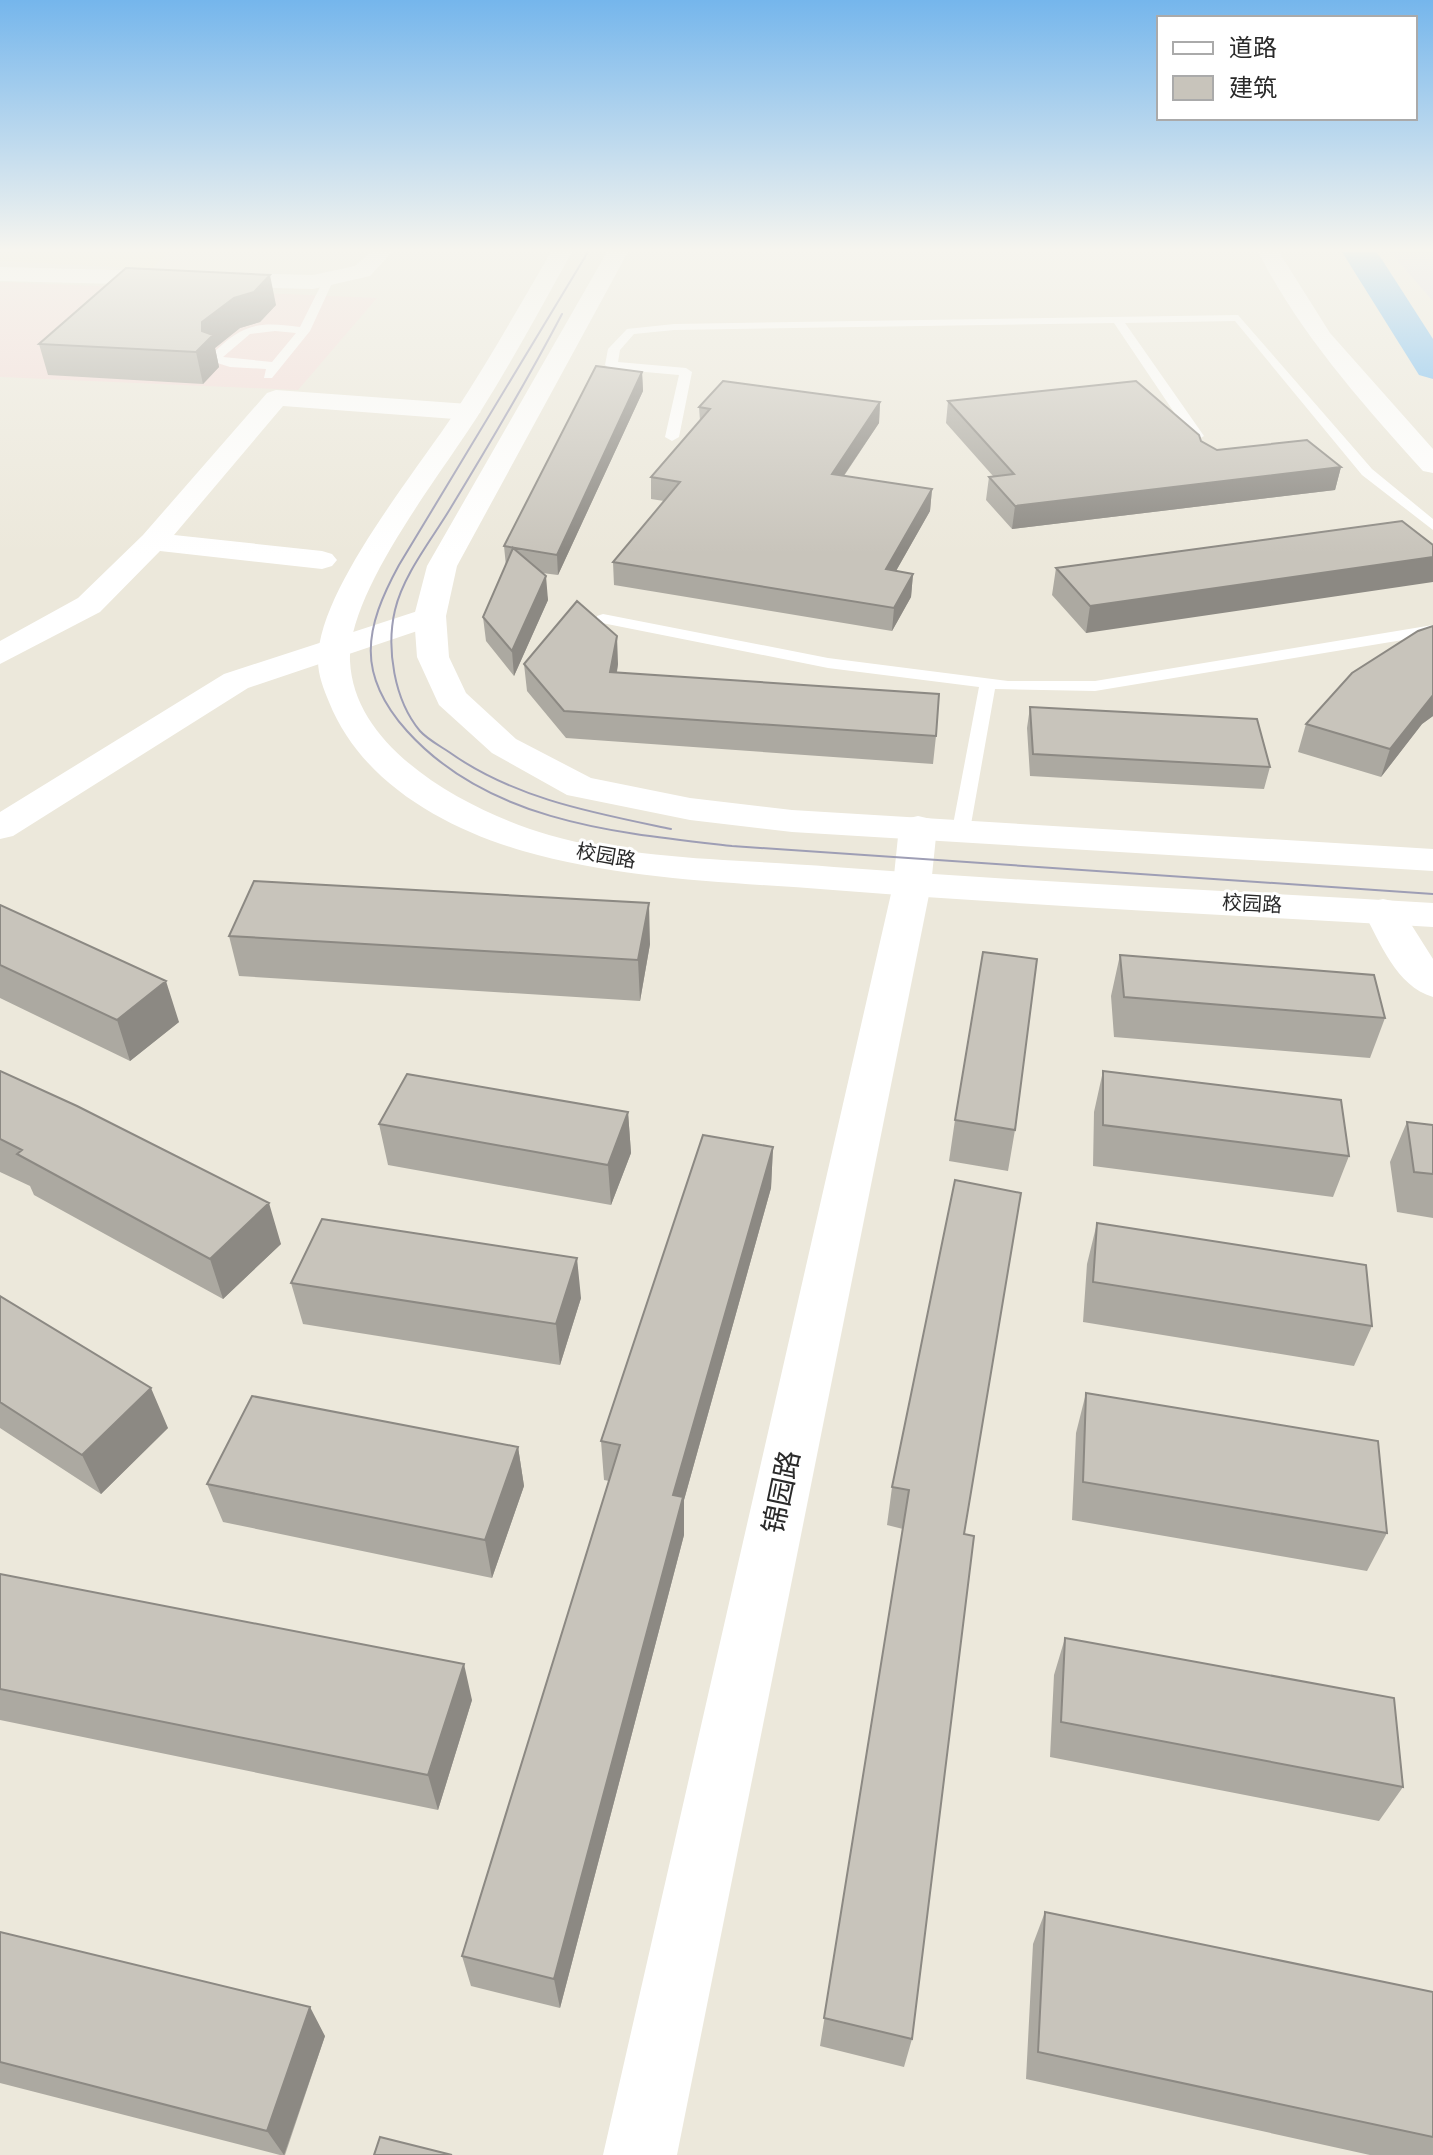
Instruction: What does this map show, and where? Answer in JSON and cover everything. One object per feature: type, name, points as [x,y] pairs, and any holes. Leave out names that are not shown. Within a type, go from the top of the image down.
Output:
[{"type":"street","name":"校园路","points":[[503,353],[373,559],[347,610],[333,660],[346,707],[371,744],[419,791],[465,818],[539,844],[645,863],[912,885],[1433,915]]},
{"type":"street","points":[[562,353],[442,566],[430,616],[433,657],[451,698],[504,746],[580,787],[690,809],[792,821],[1433,860]]},
{"type":"street","points":[[1331,353],[1433,465]]},
{"type":"street","points":[[0,654],[89,605],[153,541],[276,398],[468,412]]},
{"type":"street","points":[[153,541],[322,560]]},
{"type":"street","points":[[0,828],[236,681],[338,644],[430,616]]},
{"type":"street","points":[[0,786],[54,794]]},
{"type":"street","name":"锦园路","points":[[640,2155],[912,885],[939,829]]},
{"type":"street","points":[[1383,911],[1410,960],[1433,983]]},
{"type":"lane","points":[[220,353],[215,358],[271,371],[286,353]]},
{"type":"lane","points":[[613,353],[611,365],[686,372],[672,437]]},
{"type":"lane","points":[[1139,353],[1197,436]]},
{"type":"lane","points":[[1267,353],[1367,472],[1433,526]]},
{"type":"lane","points":[[1327,446],[1342,444]]},
{"type":"lane","points":[[603,619],[828,663],[988,684],[1095,686],[1433,630]]},
{"type":"lane","points":[[939,829],[988,684]]},
{"type":"shaded area","points":[[0,353],[330,353],[298,390],[0,377]]},
{"type":"building","points":[[596,366],[642,372],[557,555],[504,546]]},
{"type":"building","points":[[723,381],[880,402],[832,474],[932,489],[886,569],[913,574],[894,608],[613,562],[680,482],[651,477],[710,409],[699,407]]},
{"type":"building","points":[[1136,381],[1199,435],[1201,441],[1217,450],[1307,440],[1341,467],[1015,506],[989,477],[1014,474],[948,401]]},
{"type":"building","points":[[1402,521],[1433,545],[1433,557],[1090,606],[1056,568]]},
{"type":"building","points":[[513,548],[546,576],[512,651],[483,617]]},
{"type":"building","points":[[577,601],[617,636],[610,672],[939,694],[936,736],[564,711],[524,664]]},
{"type":"building","points":[[1433,626],[1433,695],[1390,749],[1306,724],[1352,673],[1418,631]]},
{"type":"building","points":[[1030,707],[1257,719],[1270,767],[1033,754]]},
{"type":"building","points":[[254,881],[649,903],[638,960],[229,936]]},
{"type":"building","points":[[0,905],[166,981],[117,1020],[0,965]]},
{"type":"building","points":[[983,952],[1037,959],[1015,1130],[955,1120]]},
{"type":"building","points":[[1120,955],[1374,975],[1385,1018],[1124,997]]},
{"type":"building","points":[[0,1071],[77,1106],[269,1203],[210,1259],[17,1154],[22,1150],[0,1139]]},
{"type":"building","points":[[1103,1071],[1341,1100],[1349,1156],[1103,1125]]},
{"type":"building","points":[[407,1074],[628,1112],[608,1165],[379,1124]]},
{"type":"building","points":[[1407,1122],[1433,1125],[1433,1174],[1414,1172]]},
{"type":"building","points":[[703,1135],[773,1147],[673,1495],[683,1497],[554,1979],[462,1956],[620,1445],[601,1441]]},
{"type":"building","points":[[955,1180],[1021,1193],[964,1534],[974,1536],[912,2039],[824,2018],[909,1490],[892,1487]]},
{"type":"building","points":[[322,1219],[577,1258],[556,1324],[291,1283]]},
{"type":"building","points":[[1097,1223],[1366,1265],[1372,1326],[1093,1282]]},
{"type":"building","points":[[0,1296],[151,1388],[82,1455],[0,1402]]},
{"type":"building","points":[[1086,1393],[1378,1441],[1387,1533],[1083,1482]]},
{"type":"building","points":[[252,1396],[518,1447],[485,1540],[207,1484]]},
{"type":"building","points":[[0,1574],[464,1664],[428,1775],[0,1689]]},
{"type":"building","points":[[1065,1638],[1394,1698],[1403,1787],[1061,1722]]},
{"type":"building","points":[[1045,1912],[1433,1992],[1433,2137],[1038,2052]]},
{"type":"building","points":[[0,1932],[310,2007],[267,2131],[0,2062]]},
{"type":"building","points":[[380,2137],[452,2155],[374,2155]]},
{"type":"waterway","points":[[1424,353],[1433,367]]},
{"type":"tram line","points":[[527,353],[399,565],[378,610],[373,631],[373,670],[379,690],[391,710],[407,731],[440,762],[476,786],[557,818],[600,828],[732,846],[1433,894]]},
{"type":"tram line","points":[[541,353],[404,584],[395,610],[391,641],[398,689],[420,731],[474,768],[501,782],[556,802],[671,829]]}]
